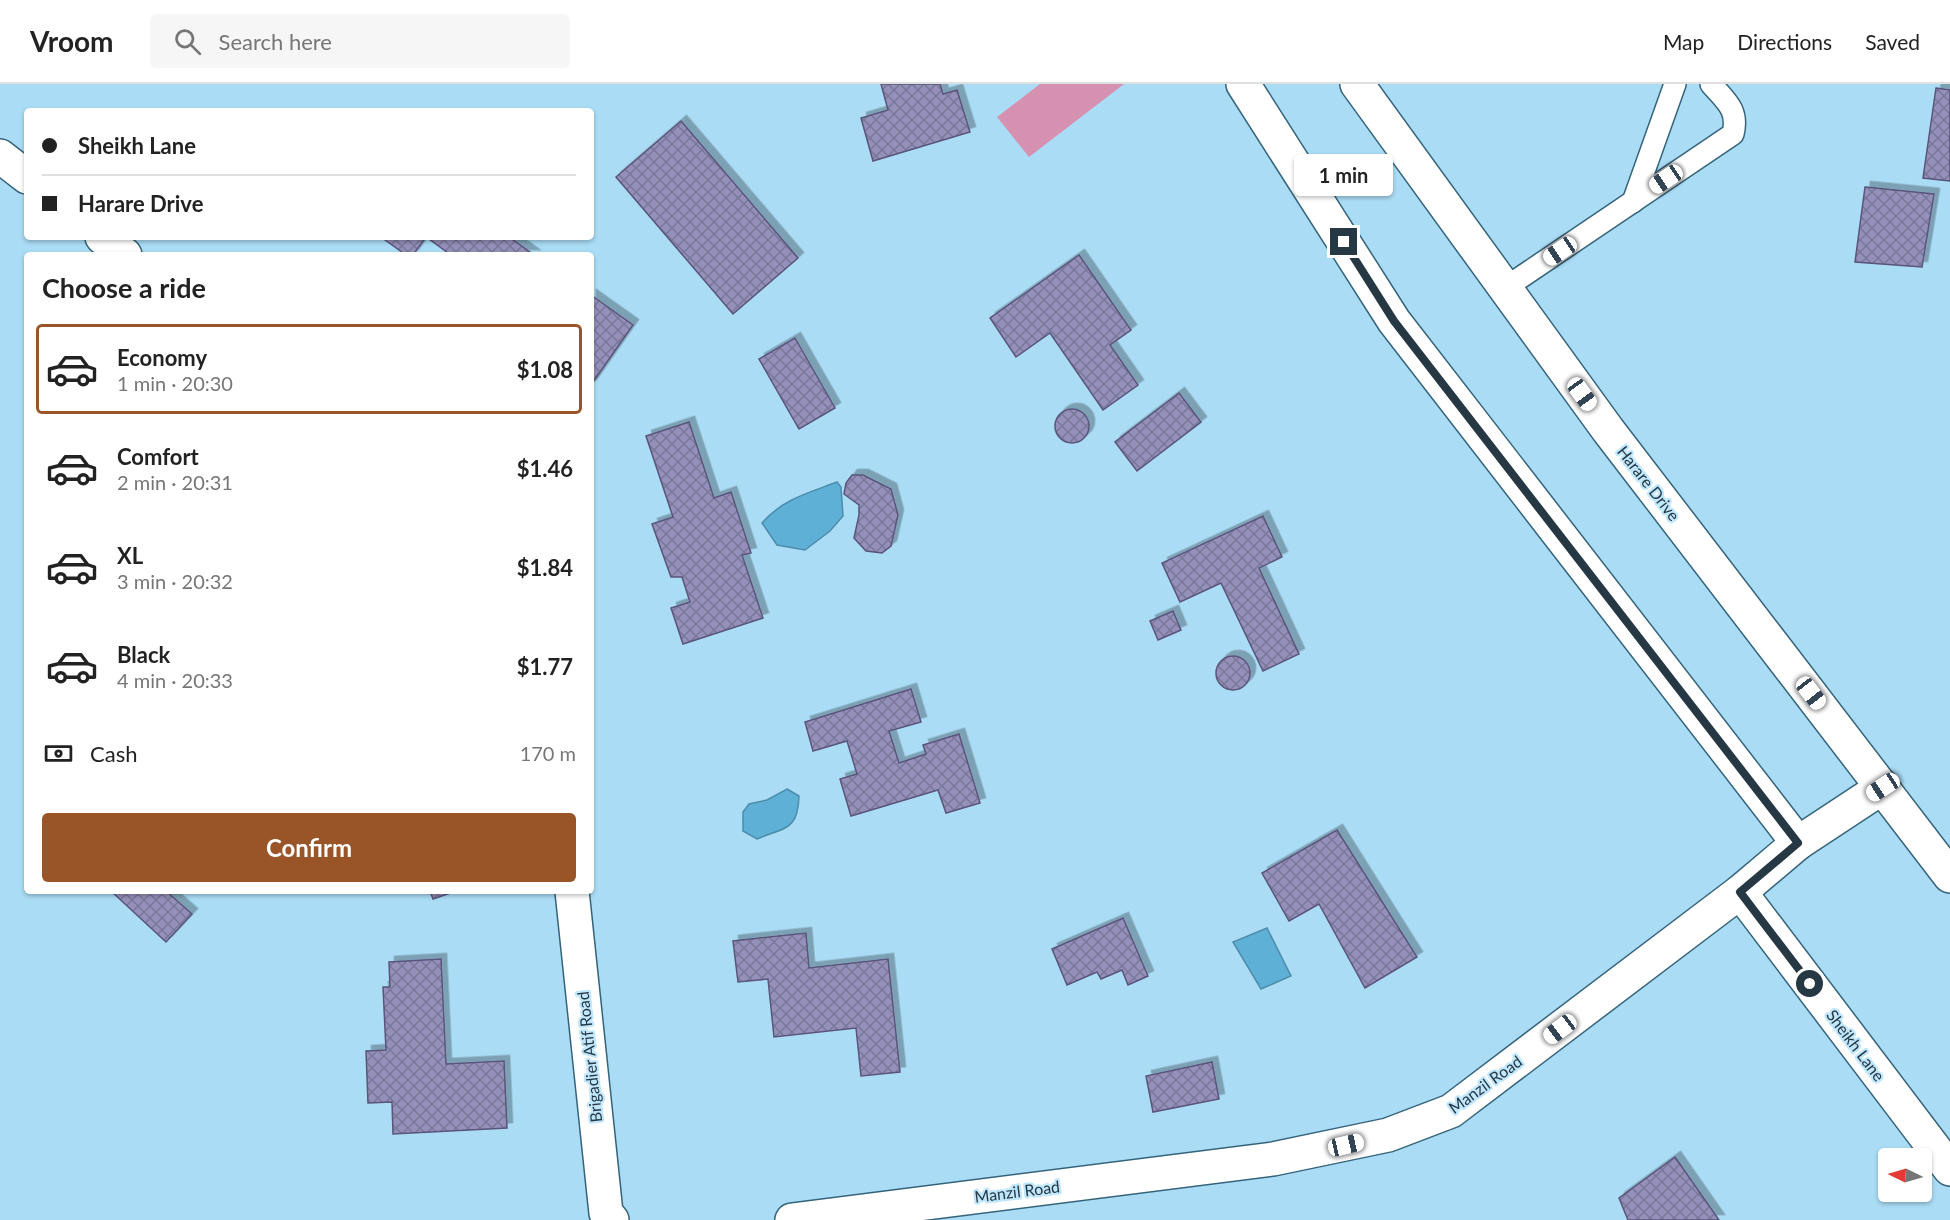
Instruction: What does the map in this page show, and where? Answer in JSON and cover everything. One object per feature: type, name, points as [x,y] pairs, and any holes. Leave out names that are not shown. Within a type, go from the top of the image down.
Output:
[{"type":"street","points":[[1244,84],[1394,321],[1798,843]]},
{"type":"street","name":"Harare Drive","points":[[1357,84],[1608,430],[1950,876]]},
{"type":"street","points":[[0,156],[24,175]]},
{"type":"street","points":[[106,240],[120,252]]},
{"type":"street","name":"Manzil Road","points":[[792,1220],[1273,1159],[1388,1135],[1451,1111],[1740,892],[1798,843],[1883,787]]},
{"type":"street","name":"Sheikh Lane","points":[[1740,892],[1950,1169]]},
{"type":"street","name":"Brigadier Atif Road","points":[[572,894],[606,1213],[612,1220]]},
{"type":"lane","points":[[1633,202],[1675,84]]},
{"type":"lane","points":[[1505,288],[1733,134],[1736,121],[1732,110],[1711,84]]},
{"type":"shaded area","points":[[1040,84],[1124,84],[1029,157],[997,117]]},
{"type":"water","points":[[837,482],[841,487],[843,516],[830,531],[805,550],[777,545],[762,523],[787,502]]},
{"type":"water","points":[[787,789],[799,796],[793,822],[757,839],[743,831],[743,812],[749,804],[767,800]]},
{"type":"water","points":[[1267,928],[1291,976],[1261,989],[1233,942]]},
{"type":"building","points":[[881,84],[940,84],[943,94],[957,90],[970,132],[873,161],[861,118],[888,110]]},
{"type":"building","points":[[1936,88],[1950,90],[1950,181],[1923,178]]},
{"type":"building","points":[[681,121],[798,258],[733,314],[616,177]]},
{"type":"building","points":[[1865,187],[1934,194],[1922,267],[1855,262]]},
{"type":"building","points":[[385,240],[424,240],[415,252],[402,252]]},
{"type":"building","points":[[430,240],[513,240],[530,252],[447,252]]},
{"type":"building","points":[[1079,255],[1131,330],[1110,345],[1138,385],[1103,410],[1050,333],[1016,357],[990,318]]},
{"type":"building","points":[[594,297],[633,325],[594,381]]},
{"type":"building","points":[[795,338],[835,408],[799,429],[759,359]]},
{"type":"building","points":[[1179,393],[1201,422],[1137,471],[1115,442]]},
{"type":"building","points":[[1072,409],[1084,414],[1089,426],[1084,438],[1072,443],[1060,438],[1055,426],[1060,414]]},
{"type":"building","points":[[689,422],[714,498],[731,492],[751,553],[742,555],[763,618],[683,644],[671,608],[690,602],[682,577],[671,577],[652,524],[673,517],[646,436]]},
{"type":"building","points":[[852,475],[863,475],[891,489],[898,515],[891,546],[882,553],[866,551],[854,538],[859,505],[844,494],[846,483]]},
{"type":"building","points":[[1263,516],[1282,557],[1259,568],[1299,654],[1263,671],[1221,583],[1180,602],[1162,563]]},
{"type":"building","points":[[1173,611],[1181,630],[1158,640],[1150,621]]},
{"type":"building","points":[[1233,656],[1245,661],[1250,673],[1245,685],[1233,690],[1221,685],[1216,673],[1221,661]]},
{"type":"building","points":[[911,689],[921,722],[889,731],[899,763],[926,754],[923,745],[959,734],[980,803],[946,813],[938,790],[851,816],[840,779],[857,774],[847,741],[813,751],[805,722]]},
{"type":"building","points":[[1337,830],[1417,957],[1365,988],[1319,904],[1289,921],[1262,873]]},
{"type":"building","points":[[114,894],[169,894],[192,914],[166,942]]},
{"type":"building","points":[[431,894],[447,894],[433,899]]},
{"type":"building","points":[[1123,918],[1148,976],[1128,985],[1122,970],[1101,979],[1097,972],[1067,985],[1052,949]]},
{"type":"building","points":[[806,933],[809,968],[888,959],[900,1072],[861,1076],[856,1028],[774,1037],[768,979],[738,982],[733,941]]},
{"type":"building","points":[[441,959],[446,1064],[504,1061],[507,1128],[393,1134],[392,1102],[368,1103],[366,1051],[386,1050],[383,987],[390,987],[389,962]]},
{"type":"building","points":[[1212,1062],[1219,1099],[1153,1112],[1146,1076]]},
{"type":"building","points":[[1675,1157],[1719,1220],[1628,1220],[1619,1198]]},
{"type":"route","points":[[1344,242],[1394,321],[1798,843],[1740,892],[1810,984]]}]
